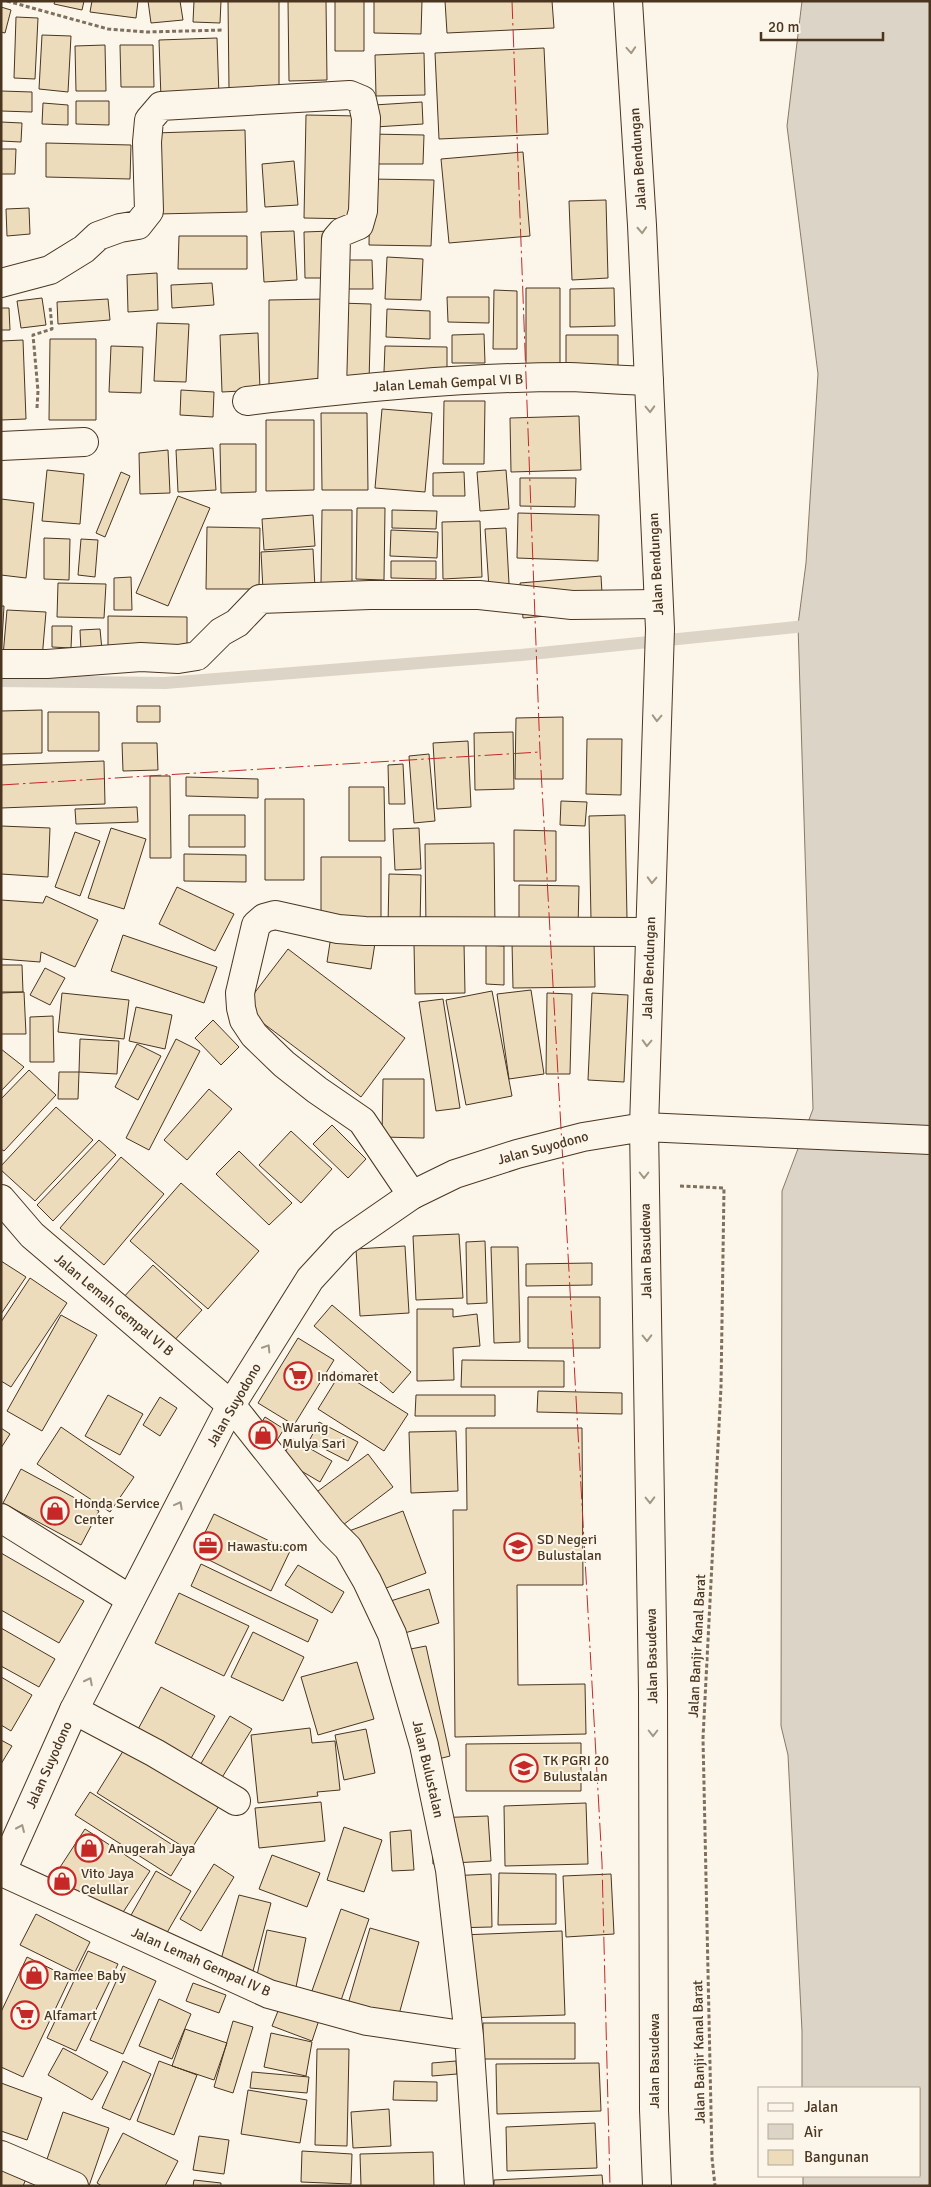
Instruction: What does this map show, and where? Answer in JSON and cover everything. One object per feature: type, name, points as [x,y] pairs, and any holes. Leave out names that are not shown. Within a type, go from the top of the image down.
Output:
[{"type":"street","name":"Jalan Bendungan","points":[[628,1],[642,225],[658,617],[644,1127]]},
{"type":"street","points":[[1,284],[50,270],[84,249],[98,236],[138,224],[149,211],[147,142],[149,120],[161,106],[350,95],[362,100],[366,118],[363,211],[359,225],[342,232],[336,239],[332,390]]},
{"type":"street","name":"Jalan Lemah Gempal VI B","points":[[248,401],[332,390],[508,378],[649,381]]},
{"type":"street","points":[[1,446],[84,442]]},
{"type":"street","points":[[1,664],[47,664],[142,657],[178,659],[197,656],[220,632],[236,623],[260,599],[370,595],[469,595],[572,605],[658,617]]},
{"type":"street","points":[[412,1195],[362,1121],[317,1090],[284,1064],[254,1035],[244,1020],[240,1008],[240,993],[256,925],[264,918],[275,915],[338,929],[650,932]]},
{"type":"street","name":"Jalan Suyodono","points":[[1,1872],[74,1710],[231,1405],[310,1279],[344,1242],[412,1195],[455,1174],[517,1154],[583,1137],[644,1127],[930,1140]]},
{"type":"street","name":"Jalan Basudewa","points":[[644,1127],[653,1692],[654,2110],[657,2186]]},
{"type":"street","name":"Jalan Lemah Gempal VI B","points":[[1,1200],[32,1235],[231,1405]]},
{"type":"street","name":"Jalan Bulustalan","points":[[231,1405],[331,1530],[348,1548],[367,1581],[392,1634],[424,1745],[450,1870],[469,2036],[479,2186]]},
{"type":"street","points":[[1,1518],[130,1599]]},
{"type":"street","points":[[74,1710],[155,1753],[236,1800]]},
{"type":"street","name":"Jalan Lemah Gempal IV B","points":[[1,1872],[269,1994],[367,2021],[469,2036]]},
{"type":"street","points":[[1,2155],[74,2186]]},
{"type":"path","points":[[7,1],[108,29],[147,32],[223,30]]},
{"type":"path","points":[[36,411],[38,391],[34,335],[52,329],[50,270]]},
{"type":"path","name":"Jalan Banjir Kanal Barat","points":[[644,1185],[724,1188],[721,1387],[703,1738],[714,2186]]},
{"type":"water","points":[[802,1],[930,1],[930,2186],[803,2186],[803,2177],[921,2177],[921,2087],[802,2087],[802,2031],[788,1755],[781,1726],[782,1191],[813,1109],[798,625],[806,563],[818,374],[787,126]]},
{"type":"building","points":[[55,1],[84,1],[82,10],[54,4]]},
{"type":"building","points":[[92,1],[138,1],[136,18],[90,12]]},
{"type":"building","points":[[148,1],[180,1],[183,20],[151,23]]},
{"type":"building","points":[[194,1],[221,1],[220,23],[193,22]]},
{"type":"building","points":[[228,1],[279,1],[279,89],[229,89]]},
{"type":"building","points":[[288,1],[326,1],[327,80],[289,81]]},
{"type":"building","points":[[335,1],[364,1],[364,51],[335,51]]},
{"type":"building","points":[[374,1],[422,1],[421,34],[374,33]]},
{"type":"building","points":[[445,1],[552,1],[554,28],[447,33]]},
{"type":"building","points":[[1,7],[11,10],[5,33],[1,32]]},
{"type":"building","points":[[16,17],[38,18],[35,79],[14,78]]},
{"type":"building","points":[[42,35],[71,36],[68,92],[39,89]]},
{"type":"building","points":[[217,38],[219,96],[161,99],[159,40]]},
{"type":"building","points":[[105,45],[106,91],[76,91],[75,46]]},
{"type":"building","points":[[120,45],[153,45],[154,87],[121,87]]},
{"type":"building","points":[[544,48],[548,134],[439,139],[435,53]]},
{"type":"building","points":[[424,53],[425,95],[376,96],[375,55]]},
{"type":"building","points":[[1,91],[32,92],[32,112],[1,111]]},
{"type":"building","points":[[76,101],[109,101],[109,125],[76,124]]},
{"type":"building","points":[[422,102],[423,124],[375,127],[374,105]]},
{"type":"building","points":[[43,103],[68,105],[68,125],[42,124]]},
{"type":"building","points":[[306,115],[359,116],[356,219],[304,218]]},
{"type":"building","points":[[1,122],[22,123],[21,142],[1,141]]},
{"type":"building","points":[[245,130],[247,212],[157,214],[155,133]]},
{"type":"building","points":[[369,134],[424,135],[423,164],[369,164]]},
{"type":"building","points":[[46,143],[131,145],[130,179],[46,177]]},
{"type":"building","points":[[1,149],[16,149],[15,174],[1,174]]},
{"type":"building","points":[[523,152],[530,236],[449,243],[441,159]]},
{"type":"building","points":[[294,161],[298,205],[265,207],[262,164]]},
{"type":"building","points":[[370,179],[434,180],[431,246],[369,245]]},
{"type":"building","points":[[606,200],[608,278],[572,280],[569,201]]},
{"type":"building","points":[[29,208],[30,234],[7,236],[6,209]]},
{"type":"building","points":[[294,231],[297,280],[264,282],[261,232]]},
{"type":"building","points":[[331,231],[332,278],[305,278],[304,232]]},
{"type":"building","points":[[179,236],[247,236],[247,269],[178,269]]},
{"type":"building","points":[[387,257],[423,259],[421,300],[385,299]]},
{"type":"building","points":[[337,260],[372,260],[373,289],[337,289]]},
{"type":"building","points":[[157,273],[158,310],[128,312],[127,275]]},
{"type":"building","points":[[212,283],[214,305],[172,308],[171,285]]},
{"type":"building","points":[[526,288],[560,288],[560,372],[526,372]]},
{"type":"building","points":[[614,288],[615,326],[570,327],[570,289]]},
{"type":"building","points":[[494,290],[517,291],[517,349],[493,349]]},
{"type":"building","points":[[447,297],[489,297],[489,323],[448,322]]},
{"type":"building","points":[[42,298],[46,325],[21,328],[17,301]]},
{"type":"building","points":[[108,299],[110,320],[58,324],[57,302]]},
{"type":"building","points":[[328,299],[328,386],[269,387],[269,300]]},
{"type":"building","points":[[339,303],[371,304],[369,382],[337,381]]},
{"type":"building","points":[[1,308],[9,308],[10,330],[1,330]]},
{"type":"building","points":[[387,309],[430,311],[430,339],[386,337]]},
{"type":"building","points":[[157,323],[189,324],[186,382],[154,381]]},
{"type":"building","points":[[258,333],[260,390],[222,392],[220,335]]},
{"type":"building","points":[[484,334],[485,363],[452,363],[452,335]]},
{"type":"building","points":[[566,335],[618,335],[618,373],[566,373]]},
{"type":"building","points":[[50,339],[96,339],[96,420],[49,420]]},
{"type":"building","points":[[23,340],[26,419],[1,420],[1,341]]},
{"type":"building","points":[[111,346],[143,347],[141,393],[109,392]]},
{"type":"building","points":[[385,346],[447,347],[447,374],[384,372]]},
{"type":"building","points":[[181,390],[214,392],[213,417],[180,415]]},
{"type":"building","points":[[444,401],[485,401],[484,464],[443,464]]},
{"type":"building","points":[[382,409],[432,413],[425,492],[375,488]]},
{"type":"building","points":[[321,413],[367,413],[368,490],[322,490]]},
{"type":"building","points":[[579,416],[581,470],[511,472],[510,418]]},
{"type":"building","points":[[266,420],[314,420],[314,490],[266,491]]},
{"type":"building","points":[[220,444],[256,444],[256,492],[221,493]]},
{"type":"building","points":[[213,448],[216,490],[178,492],[176,450]]},
{"type":"building","points":[[168,450],[170,493],[140,494],[139,453]]},
{"type":"building","points":[[47,470],[84,474],[80,524],[42,521]]},
{"type":"building","points":[[506,470],[509,509],[480,511],[477,472]]},
{"type":"building","points":[[121,472],[130,476],[105,537],[96,533]]},
{"type":"building","points":[[464,472],[465,496],[433,496],[433,473]]},
{"type":"building","points":[[520,478],[576,478],[575,507],[520,506]]},
{"type":"building","points":[[178,496],[210,508],[168,606],[136,593]]},
{"type":"building","points":[[1,499],[34,503],[26,578],[1,575]]},
{"type":"building","points":[[357,508],[385,508],[384,580],[356,579]]},
{"type":"building","points":[[322,510],[352,510],[352,584],[321,584]]},
{"type":"building","points":[[392,510],[437,511],[436,529],[392,528]]},
{"type":"building","points":[[518,513],[599,515],[598,561],[517,558]]},
{"type":"building","points":[[313,515],[315,546],[264,550],[262,519]]},
{"type":"building","points":[[480,521],[482,577],[443,579],[442,522]]},
{"type":"building","points":[[207,527],[260,528],[259,589],[206,589]]},
{"type":"building","points":[[506,528],[510,602],[490,603],[485,529]]},
{"type":"building","points":[[391,530],[438,532],[437,558],[390,556]]},
{"type":"building","points":[[44,538],[70,539],[69,580],[44,579]]},
{"type":"building","points":[[81,539],[98,540],[95,577],[78,575]]},
{"type":"building","points":[[313,549],[315,588],[263,590],[261,552]]},
{"type":"building","points":[[391,561],[436,561],[436,579],[391,578]]},
{"type":"building","points":[[601,576],[603,611],[523,618],[520,583]]},
{"type":"building","points":[[131,577],[132,610],[114,610],[114,578]]},
{"type":"building","points":[[58,583],[106,584],[104,618],[57,617]]},
{"type":"building","points":[[1,606],[4,606],[1,658]]},
{"type":"building","points":[[7,610],[46,612],[42,659],[3,656]]},
{"type":"building","points":[[108,616],[187,617],[187,652],[108,651]]},
{"type":"building","points":[[52,626],[72,626],[71,648],[52,647]]},
{"type":"building","points":[[100,629],[102,650],[81,651],[80,630]]},
{"type":"building","points":[[137,706],[160,706],[160,722],[137,722]]},
{"type":"building","points":[[42,710],[42,753],[1,754],[1,711]]},
{"type":"building","points":[[48,712],[99,712],[99,751],[48,751]]},
{"type":"building","points":[[563,717],[563,779],[515,779],[516,718]]},
{"type":"building","points":[[513,732],[514,789],[475,790],[474,733]]},
{"type":"building","points":[[587,739],[622,739],[621,795],[586,794]]},
{"type":"building","points":[[468,741],[471,807],[437,809],[433,743]]},
{"type":"building","points":[[122,743],[157,743],[158,770],[123,771]]},
{"type":"building","points":[[429,754],[435,821],[414,823],[409,756]]},
{"type":"building","points":[[104,761],[105,804],[1,808],[1,765]]},
{"type":"building","points":[[403,764],[405,804],[389,804],[388,765]]},
{"type":"building","points":[[150,776],[170,776],[171,858],[150,858]]},
{"type":"building","points":[[186,777],[258,779],[258,798],[186,796]]},
{"type":"building","points":[[349,787],[384,787],[385,841],[349,841]]},
{"type":"building","points":[[265,799],[304,799],[304,880],[265,880]]},
{"type":"building","points":[[561,801],[587,802],[585,826],[560,825]]},
{"type":"building","points":[[137,807],[138,822],[76,824],[75,809]]},
{"type":"building","points":[[189,815],[245,815],[245,847],[189,847]]},
{"type":"building","points":[[625,815],[627,919],[591,920],[589,816]]},
{"type":"building","points":[[1,826],[50,828],[48,877],[1,874]]},
{"type":"building","points":[[111,828],[146,839],[124,909],[88,898]]},
{"type":"building","points":[[419,828],[421,869],[395,870],[393,829]]},
{"type":"building","points":[[514,830],[556,831],[556,881],[514,881]]},
{"type":"building","points":[[75,832],[100,841],[80,896],[55,887]]},
{"type":"building","points":[[494,843],[495,929],[426,929],[425,844]]},
{"type":"building","points":[[184,854],[246,855],[246,882],[184,881]]},
{"type":"building","points":[[321,857],[381,857],[381,926],[321,925]]},
{"type":"building","points":[[389,874],[421,875],[420,927],[388,926]]},
{"type":"building","points":[[519,885],[579,886],[578,927],[519,927]]},
{"type":"building","points":[[177,887],[234,914],[215,951],[159,924]]},
{"type":"building","points":[[46,896],[98,920],[75,967],[41,952],[40,962],[1,959],[1,900],[43,903]]},
{"type":"building","points":[[123,935],[217,967],[204,1003],[111,971]]},
{"type":"building","points":[[331,936],[375,943],[371,969],[327,962]]},
{"type":"building","points":[[594,941],[595,987],[513,988],[512,942]]},
{"type":"building","points":[[464,943],[465,993],[415,994],[414,944]]},
{"type":"building","points":[[486,945],[504,946],[504,985],[486,984]]},
{"type":"building","points":[[288,949],[405,1038],[361,1097],[243,1008]]},
{"type":"building","points":[[1,965],[22,965],[23,992],[1,992]]},
{"type":"building","points":[[45,968],[65,978],[50,1005],[30,995]]},
{"type":"building","points":[[531,990],[544,1074],[509,1079],[497,994]]},
{"type":"building","points":[[492,991],[512,1096],[466,1105],[446,1000]]},
{"type":"building","points":[[24,992],[26,1034],[1,1034],[1,993]]},
{"type":"building","points":[[62,993],[129,1000],[124,1039],[58,1032]]},
{"type":"building","points":[[547,993],[572,994],[570,1074],[546,1074]]},
{"type":"building","points":[[592,993],[628,995],[624,1082],[588,1080]]},
{"type":"building","points":[[443,999],[460,1108],[436,1111],[419,1002]]},
{"type":"building","points":[[136,1007],[172,1015],[165,1049],[129,1041]]},
{"type":"building","points":[[53,1016],[54,1062],[30,1062],[30,1017]]},
{"type":"building","points":[[213,1020],[239,1047],[221,1065],[195,1038]]},
{"type":"building","points":[[80,1039],[119,1041],[117,1074],[79,1072]]},
{"type":"building","points":[[176,1039],[200,1051],[149,1150],[126,1138]]},
{"type":"building","points":[[137,1044],[161,1056],[138,1100],[115,1087]]},
{"type":"building","points":[[1,1049],[24,1067],[1,1091]]},
{"type":"building","points":[[29,1070],[56,1095],[4,1151],[1,1149],[1,1099]]},
{"type":"building","points":[[59,1072],[79,1072],[78,1099],[58,1099]]},
{"type":"building","points":[[383,1079],[424,1079],[424,1138],[382,1137]]},
{"type":"building","points":[[209,1089],[232,1109],[187,1160],[164,1140]]},
{"type":"building","points":[[56,1107],[93,1140],[35,1201],[1,1170],[1,1166]]},
{"type":"building","points":[[332,1125],[366,1159],[348,1178],[313,1144]]},
{"type":"building","points":[[291,1131],[332,1169],[301,1203],[259,1165]]},
{"type":"building","points":[[99,1140],[116,1155],[53,1221],[37,1205]]},
{"type":"building","points":[[239,1151],[292,1203],[269,1225],[216,1174]]},
{"type":"building","points":[[121,1157],[164,1194],[104,1265],[60,1228]]},
{"type":"building","points":[[181,1183],[259,1251],[208,1309],[130,1241]]},
{"type":"building","points":[[459,1234],[463,1298],[416,1300],[413,1236]]},
{"type":"building","points":[[485,1241],[487,1303],[467,1304],[466,1242]]},
{"type":"building","points":[[405,1246],[409,1313],[360,1316],[356,1249]]},
{"type":"building","points":[[491,1247],[518,1247],[520,1342],[494,1343]]},
{"type":"building","points":[[1,1261],[26,1277],[1,1314]]},
{"type":"building","points":[[592,1263],[592,1285],[526,1286],[526,1264]]},
{"type":"building","points":[[153,1265],[202,1310],[171,1344],[122,1299]]},
{"type":"building","points":[[30,1278],[67,1303],[11,1387],[1,1381],[1,1322]]},
{"type":"building","points":[[528,1297],[600,1297],[600,1348],[528,1348]]},
{"type":"building","points":[[332,1305],[411,1372],[393,1393],[314,1326]]},
{"type":"building","points":[[417,1309],[453,1309],[453,1317],[477,1314],[480,1346],[453,1348],[454,1380],[417,1381]]},
{"type":"building","points":[[61,1315],[97,1335],[42,1431],[7,1411]]},
{"type":"building","points":[[298,1338],[334,1360],[294,1425],[258,1403]]},
{"type":"building","points":[[462,1360],[564,1361],[564,1387],[461,1387]]},
{"type":"building","points":[[341,1372],[408,1414],[384,1451],[318,1409]]},
{"type":"building","points":[[538,1391],[622,1393],[622,1414],[537,1412]]},
{"type":"building","points":[[108,1395],[143,1414],[120,1455],[85,1436]]},
{"type":"building","points":[[416,1395],[495,1395],[495,1416],[415,1416]]},
{"type":"building","points":[[160,1397],[177,1408],[160,1436],[143,1425]]},
{"type":"building","points":[[265,1417],[284,1429],[274,1445],[255,1433]]},
{"type":"building","points":[[319,1422],[358,1442],[348,1461],[309,1441]]},
{"type":"building","points":[[61,1427],[134,1477],[110,1512],[37,1464]]},
{"type":"building","points":[[1,1428],[10,1434],[1,1448]]},
{"type":"building","name":"SD Negeri Bulustalan","points":[[466,1428],[582,1428],[583,1585],[517,1585],[518,1685],[585,1684],[586,1734],[455,1737],[453,1510],[467,1510]]},
{"type":"building","points":[[456,1431],[458,1491],[411,1493],[409,1432]]},
{"type":"building","points":[[293,1439],[332,1461],[320,1482],[281,1459]]},
{"type":"building","points":[[368,1454],[393,1487],[339,1528],[314,1494]]},
{"type":"building","points":[[21,1469],[99,1511],[81,1545],[3,1503]]},
{"type":"building","points":[[403,1511],[426,1573],[373,1593],[349,1531]]},
{"type":"building","points":[[214,1514],[290,1551],[271,1591],[195,1553]]},
{"type":"building","points":[[1,1553],[84,1601],[59,1643],[1,1610]]},
{"type":"building","points":[[201,1564],[318,1620],[308,1642],[191,1586]]},
{"type":"building","points":[[298,1565],[344,1592],[332,1613],[285,1585]]},
{"type":"building","points":[[429,1589],[439,1623],[391,1637],[381,1604]]},
{"type":"building","points":[[179,1593],[249,1626],[224,1676],[155,1643]]},
{"type":"building","points":[[1,1628],[55,1659],[39,1687],[1,1666]]},
{"type":"building","points":[[253,1632],[304,1657],[283,1701],[231,1677]]},
{"type":"building","points":[[426,1646],[450,1756],[419,1764],[395,1652]]},
{"type":"building","points":[[357,1662],[374,1719],[318,1735],[301,1677]]},
{"type":"building","points":[[1,1677],[32,1695],[11,1731],[1,1725]]},
{"type":"building","points":[[161,1687],[215,1716],[190,1760],[137,1731]]},
{"type":"building","points":[[230,1716],[252,1729],[218,1784],[197,1770]]},
{"type":"building","points":[[310,1728],[312,1743],[335,1741],[340,1790],[317,1792],[318,1796],[258,1803],[251,1735]]},
{"type":"building","points":[[366,1729],[375,1773],[344,1780],[335,1735]]},
{"type":"building","points":[[1,1740],[12,1746],[1,1764]]},
{"type":"building","name":"TK PGRI 20 Bulustalan","points":[[581,1743],[581,1791],[466,1791],[466,1744]]},
{"type":"building","points":[[125,1748],[219,1806],[190,1851],[97,1793]]},
{"type":"building","points":[[90,1792],[185,1853],[171,1876],[75,1815]]},
{"type":"building","points":[[321,1802],[325,1841],[259,1848],[255,1808]]},
{"type":"building","points":[[586,1803],[588,1864],[505,1866],[504,1806]]},
{"type":"building","points":[[488,1816],[491,1861],[433,1864],[432,1818]]},
{"type":"building","points":[[344,1827],[382,1840],[364,1892],[327,1880]]},
{"type":"building","points":[[85,1829],[150,1871],[116,1923],[51,1881]]},
{"type":"building","points":[[411,1830],[414,1870],[392,1871],[390,1832]]},
{"type":"building","points":[[272,1855],[320,1873],[307,1907],[259,1889]]},
{"type":"building","points":[[214,1864],[234,1877],[201,1931],[180,1919]]},
{"type":"building","points":[[156,1871],[191,1891],[161,1943],[126,1924]]},
{"type":"building","points":[[499,1873],[556,1874],[556,1924],[498,1925]]},
{"type":"building","points":[[491,1874],[492,1927],[449,1928],[448,1876]]},
{"type":"building","points":[[611,1874],[614,1934],[566,1937],[563,1876]]},
{"type":"building","points":[[239,1895],[271,1903],[253,1971],[220,1963]]},
{"type":"building","points":[[341,1909],[369,1919],[337,2012],[308,2002]]},
{"type":"building","points":[[36,1914],[90,1942],[75,1972],[20,1945]]},
{"type":"building","points":[[370,1928],[419,1942],[398,2018],[348,2004]]},
{"type":"building","points":[[267,1930],[306,1938],[295,1992],[255,1984]]},
{"type":"building","points":[[562,1931],[565,2015],[464,2018],[461,1935]]},
{"type":"building","points":[[88,1951],[118,1964],[76,2051],[47,2038]]},
{"type":"building","points":[[27,1957],[70,1978],[23,2077],[1,2067],[1,2012]]},
{"type":"building","points":[[123,1966],[156,1981],[123,2054],[90,2040]]},
{"type":"building","points":[[193,1983],[226,1995],[219,2013],[186,2001]]},
{"type":"building","points":[[159,1999],[191,2014],[172,2059],[139,2046]]},
{"type":"building","points":[[280,2006],[319,2020],[312,2041],[272,2026]]},
{"type":"building","points":[[233,2021],[253,2027],[233,2093],[214,2087]]},
{"type":"building","points":[[483,2023],[575,2023],[575,2059],[483,2059]]},
{"type":"building","points":[[185,2029],[227,2043],[214,2080],[172,2066]]},
{"type":"building","points":[[271,2033],[312,2042],[306,2076],[264,2067]]},
{"type":"building","points":[[63,2048],[108,2072],[92,2100],[48,2075]]},
{"type":"building","points":[[317,2049],[349,2049],[347,2146],[315,2145]]},
{"type":"building","points":[[123,2061],[151,2074],[130,2120],[102,2108]]},
{"type":"building","points":[[159,2061],[197,2075],[174,2135],[137,2121]]},
{"type":"building","points":[[456,2061],[457,2074],[432,2076],[432,2063]]},
{"type":"building","points":[[599,2063],[601,2111],[497,2114],[496,2064]]},
{"type":"building","points":[[252,2072],[309,2077],[307,2093],[250,2088]]},
{"type":"building","points":[[394,2081],[437,2082],[437,2101],[393,2100]]},
{"type":"building","points":[[1,2083],[42,2098],[27,2140],[1,2131]]},
{"type":"building","points":[[248,2090],[307,2100],[300,2143],[241,2134]]},
{"type":"building","points":[[389,2109],[391,2146],[353,2148],[351,2112]]},
{"type":"building","points":[[63,2112],[109,2128],[89,2186],[43,2171]]},
{"type":"building","points":[[595,2123],[597,2168],[507,2171],[506,2127]]},
{"type":"building","points":[[123,2133],[178,2161],[165,2186],[102,2186],[97,2183]]},
{"type":"building","points":[[199,2136],[229,2140],[224,2174],[193,2170]]},
{"type":"building","points":[[302,2151],[352,2154],[351,2184],[301,2182]]},
{"type":"building","points":[[433,2152],[434,2186],[361,2186],[360,2154]]},
{"type":"building","points":[[1,2158],[29,2172],[23,2186],[1,2186]]},
{"type":"building","points":[[602,2175],[603,2186],[494,2186],[494,2180]]},
{"type":"building","points":[[194,2180],[221,2183],[221,2186],[193,2186]]},
{"type":"waterway","points":[[1,681],[165,683],[521,655],[815,625]]},
{"type":"power","points":[[512,1],[540,752],[602,1863],[610,2186]]},
{"type":"power","points":[[1,785],[540,752]]},
{"type":"place","name":"Indomaret","points":[[298,1376]]},
{"type":"place","name":"Warung Mulya Sari","points":[[263,1435]]},
{"type":"place","name":"Honda Service Center","points":[[55,1511]]},
{"type":"place","name":"Hawastu.com","points":[[208,1546]]},
{"type":"place","name":"SD Negeri Bulustalan","points":[[518,1547]]},
{"type":"place","name":"TK PGRI 20 Bulustalan","points":[[524,1768]]},
{"type":"place","name":"Anugerah Jaya","points":[[89,1848]]},
{"type":"place","name":"Vito Jaya Celullar","points":[[62,1881]]},
{"type":"place","name":"Ramee Baby","points":[[34,1975]]},
{"type":"place","name":"Alfamart","points":[[25,2015]]}]
